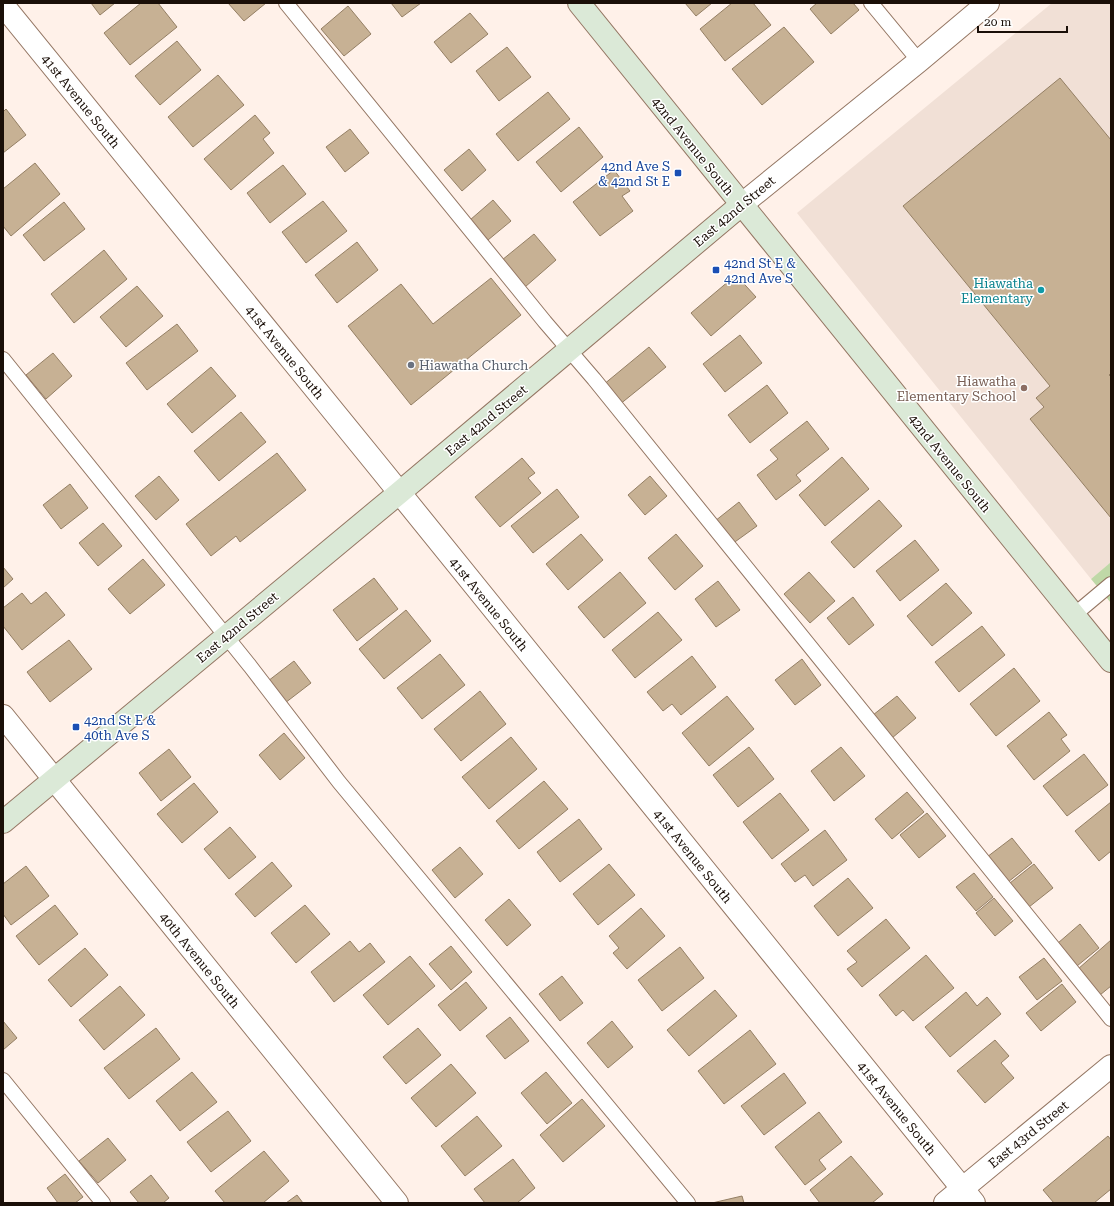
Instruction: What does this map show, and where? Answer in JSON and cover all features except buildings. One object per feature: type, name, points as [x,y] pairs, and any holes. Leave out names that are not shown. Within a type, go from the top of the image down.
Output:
[{"type":"street","name":"42nd Avenue South","points":[[578,3],[1111,661]]},
{"type":"street","name":"East 42nd Street","points":[[3,822],[399,493],[741,205],[919,61],[988,3]]},
{"type":"street","name":"41st Avenue South","points":[[3,5],[968,1196]]},
{"type":"street","name":"40th Avenue South","points":[[3,716],[397,1203]]},
{"type":"street","name":"East 43rd Street","points":[[945,1203],[968,1196],[1111,1066]]},
{"type":"lane","points":[[286,3],[1111,1019]]},
{"type":"lane","points":[[870,3],[919,61]]},
{"type":"lane","points":[[3,359],[225,637],[250,666],[344,788],[688,1203]]},
{"type":"lane","points":[[1074,615],[1111,584]]},
{"type":"lane","points":[[3,1080],[103,1203]]},
{"type":"shaded area","name":"Hiawatha Elementary School","points":[[1052,3],[1111,3],[1111,562],[1091,579],[797,213]]},
{"type":"green space","points":[[1111,562],[1111,603],[1091,579]]},
{"type":"place","name":"42nd Ave S & 42nd St E","points":[[678,173]]},
{"type":"place","name":"42nd St E & 42nd Ave S","points":[[716,270]]},
{"type":"place","name":"Hiawatha Elementary","points":[[1041,290]]},
{"type":"place","name":"Hiawatha Church","points":[[411,365]]},
{"type":"place","name":"Hiawatha Elementary School","points":[[1024,388]]},
{"type":"place","name":"42nd St E & 40th Ave S","points":[[76,727]]}]
